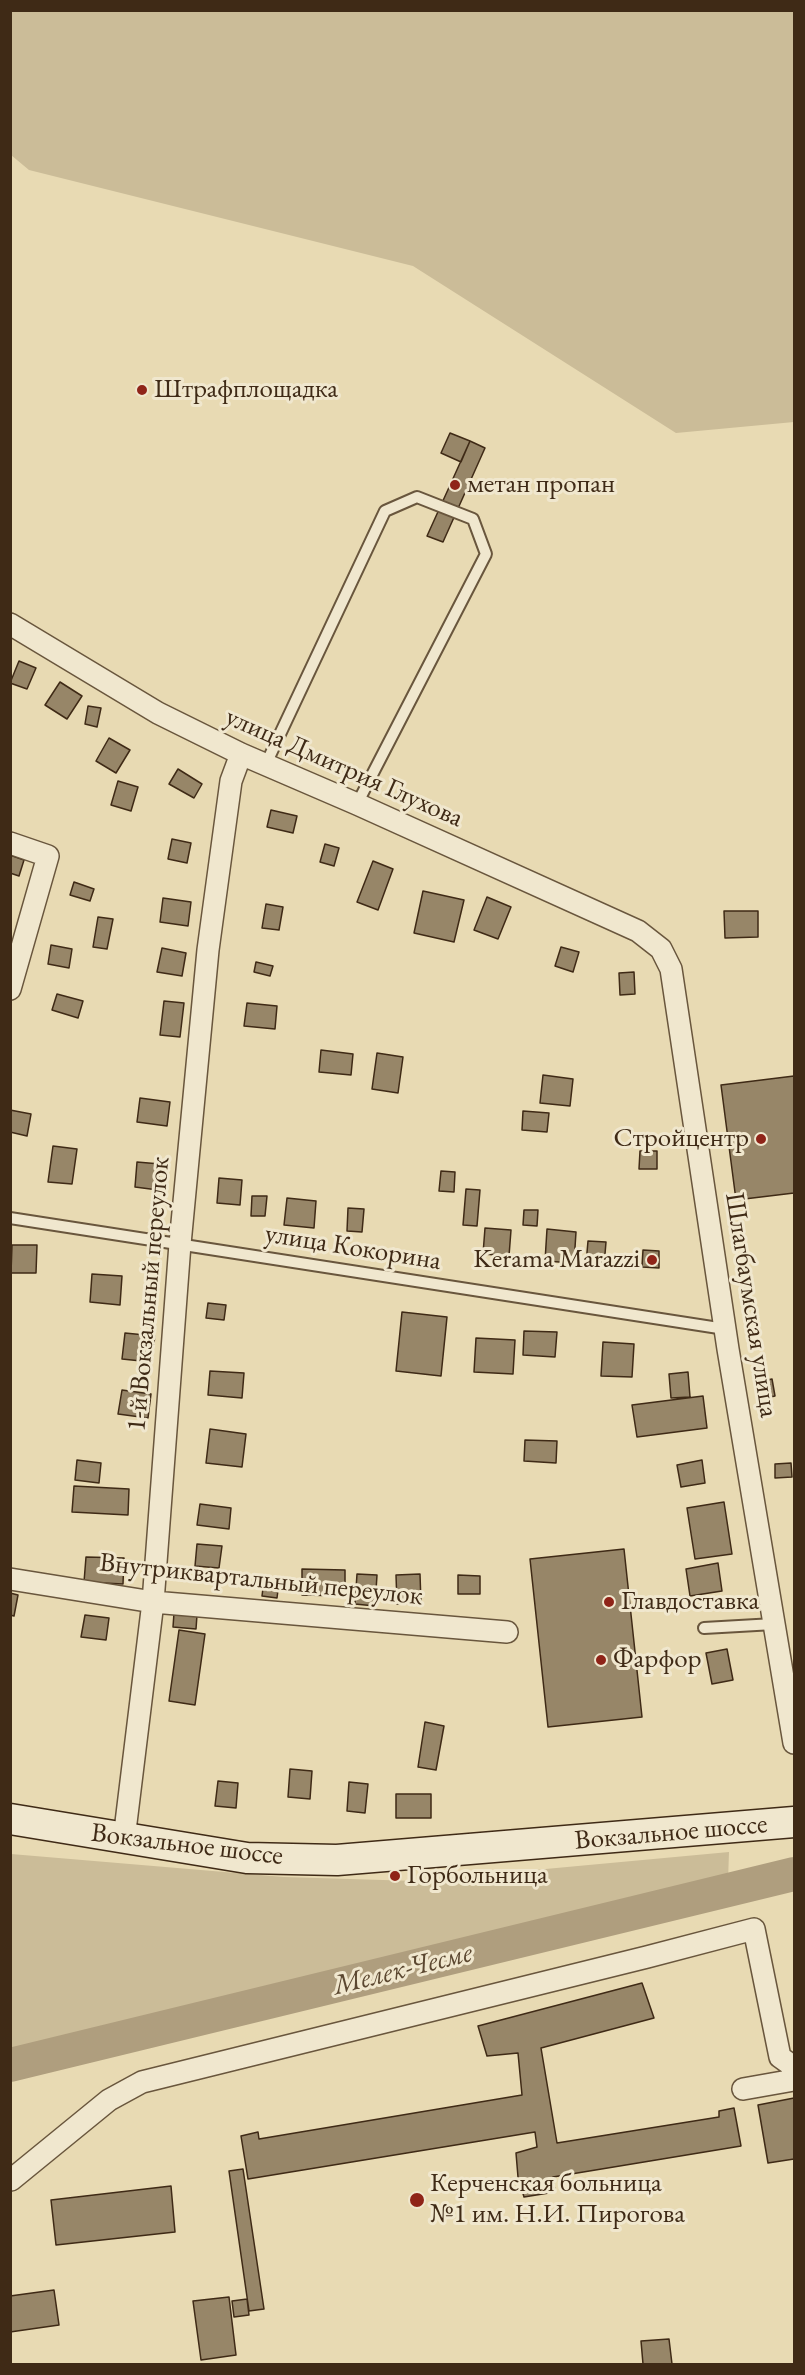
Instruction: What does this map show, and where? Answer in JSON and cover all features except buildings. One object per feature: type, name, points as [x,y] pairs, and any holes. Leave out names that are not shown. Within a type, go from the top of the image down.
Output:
[{"type":"main road","name":"Вокзальное шоссе","points":[[10,1819],[248,1858],[337,1860],[795,1822]]},
{"type":"street","name":"улица Дмитрия Глухова","points":[[10,624],[158,713],[265,766],[357,804],[638,931],[661,949]]},
{"type":"street","name":"1-й Вокзальный переулок","points":[[123,1839],[153,1602],[180,1244],[208,950],[231,781],[241,754]]},
{"type":"street","points":[[10,843],[48,856],[10,989]]},
{"type":"street","name":"Шлагбаумская улица","points":[[661,949],[671,969],[725,1329],[795,1743]]},
{"type":"street","name":"Внутриквартальный переулок","points":[[10,1579],[153,1602],[507,1632]]},
{"type":"street","points":[[11,2180],[109,2100],[142,2082],[754,1929],[780,2057],[795,2067]]},
{"type":"street","points":[[743,2089],[795,2080]]},
{"type":"lane","points":[[265,766],[385,511],[417,498],[473,519],[486,554],[357,804]]},
{"type":"lane","name":"улица Кокорина","points":[[10,1218],[725,1329]]},
{"type":"lane","points":[[704,1628],[774,1624]]},
{"type":"shaded area","points":[[10,11],[794,11],[794,422],[676,433],[413,266],[29,170],[11,155]]},
{"type":"shaded area","points":[[729,1852],[728,1881],[11,2050],[11,1854],[284,1877],[416,1881]]},
{"type":"waterway","name":"Мелек-Чесме","points":[[10,2065],[794,1874]]},
{"type":"place","name":"Штрафплощадка","points":[[142,390]]},
{"type":"place","name":"метан пропан","points":[[455,485]]},
{"type":"place","name":"Стройцентр","points":[[761,1139]]},
{"type":"place","name":"Kerama Marazzi","points":[[652,1260]]},
{"type":"place","name":"Главдоставка","points":[[609,1602]]},
{"type":"place","name":"Фарфор","points":[[601,1660]]},
{"type":"place","name":"Горбольница","points":[[395,1876]]},
{"type":"place","name":"Керченская больница №1 им. Н.И. Пирогова","points":[[417,2200]]}]
